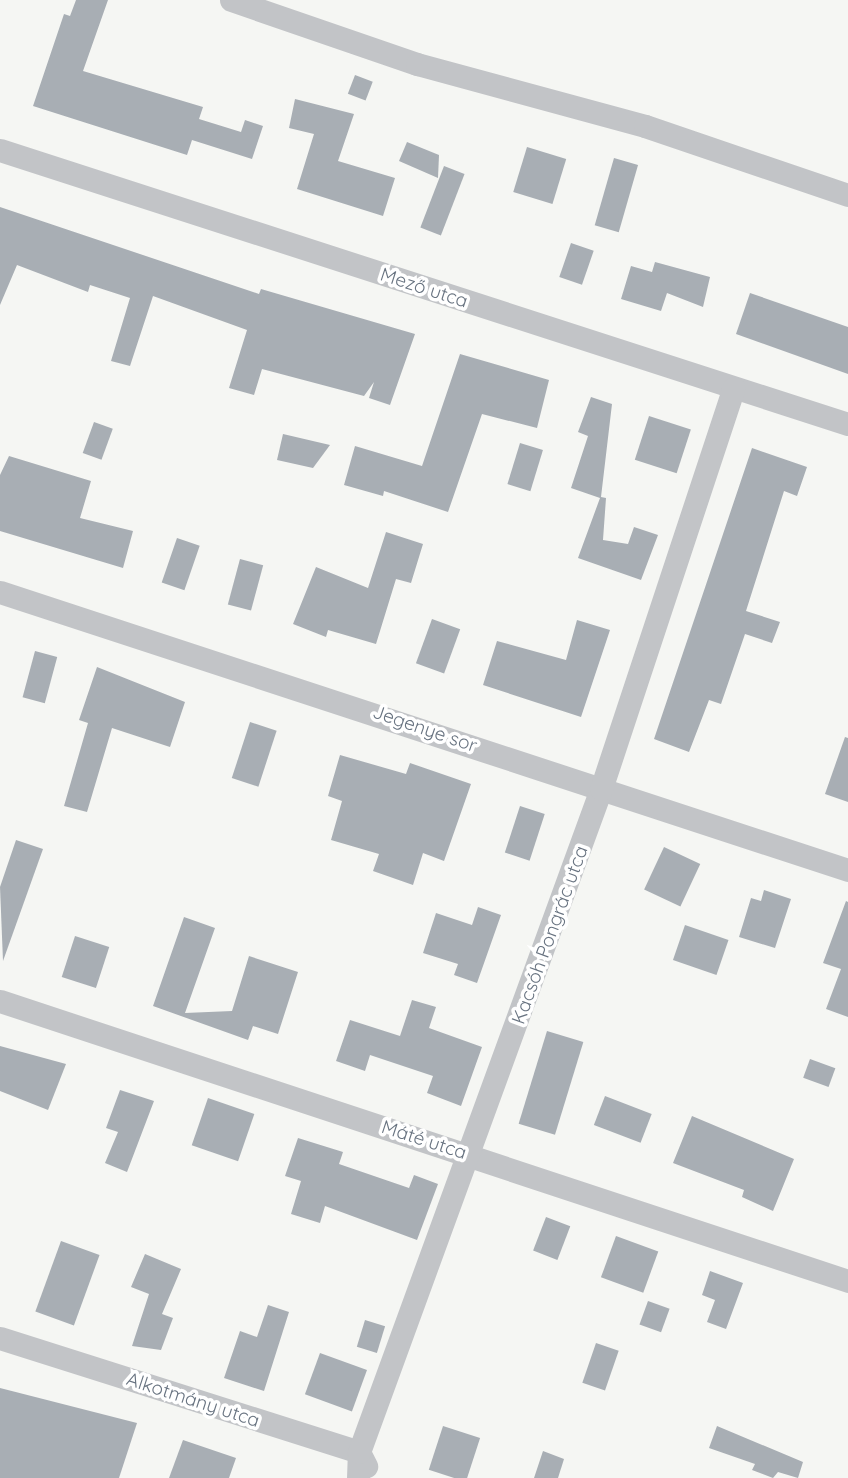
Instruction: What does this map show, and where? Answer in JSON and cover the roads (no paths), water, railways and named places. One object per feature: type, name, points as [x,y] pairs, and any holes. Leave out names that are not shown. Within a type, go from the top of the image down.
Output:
[{"type":"street","points":[[231,0],[417,64],[645,126],[848,195]]},
{"type":"street","name":"Mező utca","points":[[0,150],[848,424]]},
{"type":"street","name":"Kacsóh Pongrác utca","points":[[358,1478],[359,1452],[472,1155],[601,789],[734,388]]},
{"type":"street","name":"Jegenye sor","points":[[0,592],[848,870]]},
{"type":"street","name":"Máté utca","points":[[0,1001],[848,1281]]},
{"type":"street","name":"Alkotmány utca","points":[[0,1338],[359,1452]]},
{"type":"street","points":[[359,1452],[372,1478]]}]
